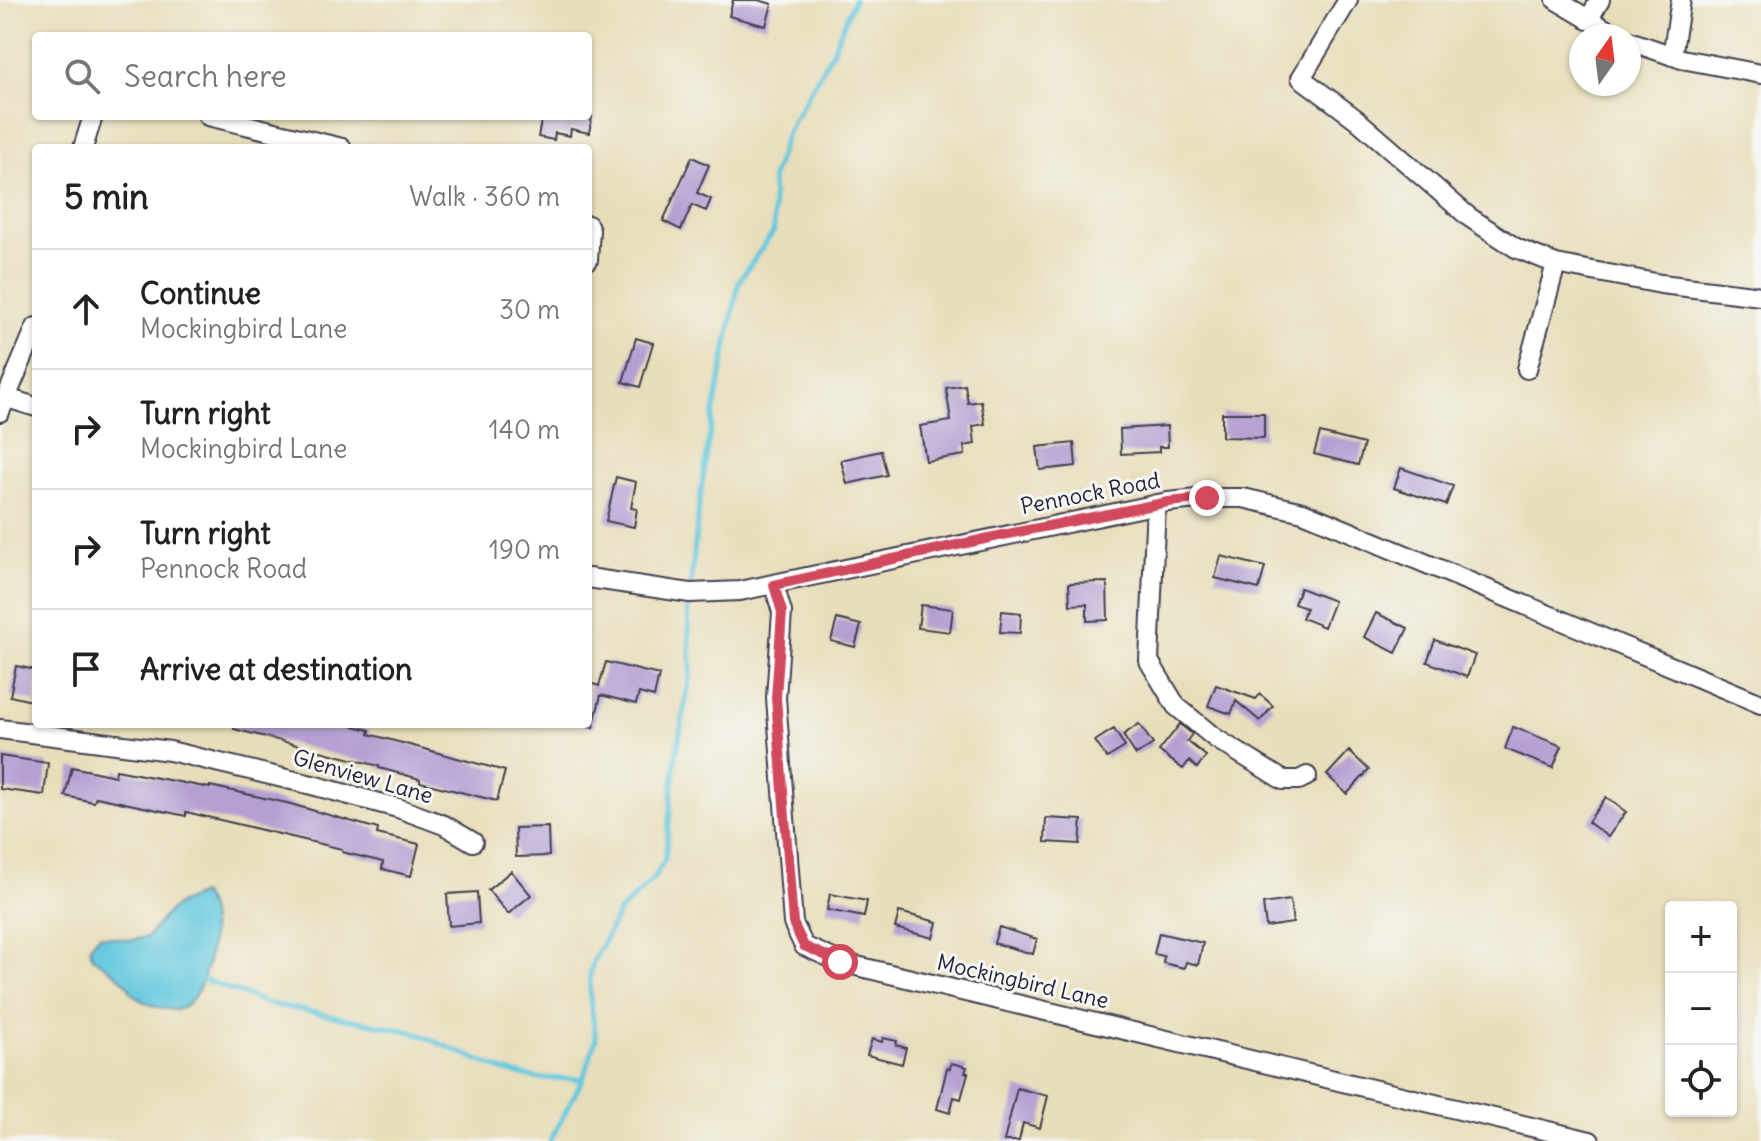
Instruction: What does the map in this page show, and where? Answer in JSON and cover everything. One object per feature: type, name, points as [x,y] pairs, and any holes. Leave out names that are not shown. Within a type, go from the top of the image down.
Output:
[{"type":"street","points":[[1348,0],[1301,78],[1356,119],[1469,217],[1516,248],[1556,264],[1661,284],[1761,296]]},
{"type":"street","points":[[1556,0],[1595,24]]},
{"type":"street","points":[[1588,20],[1600,0]]},
{"type":"street","points":[[1672,56],[1681,0]]},
{"type":"street","points":[[1641,45],[1672,56],[1761,74]]},
{"type":"street","points":[[84,144],[92,120]]},
{"type":"street","points":[[225,120],[325,144]]},
{"type":"street","points":[[1527,369],[1556,264]]},
{"type":"street","points":[[32,337],[4,405],[32,407]]},
{"type":"street","name":"Pennock Road","points":[[592,579],[690,593],[740,591],[1156,504],[1207,498],[1243,498],[1303,512],[1761,704]]},
{"type":"street","points":[[1156,504],[1149,661],[1176,706],[1215,738],[1283,780],[1307,776]]},
{"type":"street","name":"Mockingbird Lane","points":[[774,585],[782,612],[776,698],[793,923],[804,946],[840,962],[1590,1141]]},
{"type":"street","name":"Glenview Lane","points":[[0,729],[170,751],[312,785],[433,820],[473,842]]},
{"type":"water","points":[[201,894],[208,905],[211,941],[202,980],[195,996],[185,1006],[173,1010],[141,1000],[122,979],[92,957],[90,946],[100,935],[130,940],[147,937],[168,912]]},
{"type":"building","points":[[733,0],[758,0],[772,4],[766,26],[729,16]]},
{"type":"building","points":[[541,120],[591,120],[589,133],[571,129],[570,136],[555,133],[554,140],[538,137]]},
{"type":"building","points":[[692,157],[709,165],[697,193],[711,199],[706,211],[692,205],[681,230],[663,221]]},
{"type":"building","points":[[636,338],[653,343],[640,387],[623,382]]},
{"type":"building","points":[[965,385],[968,403],[981,401],[985,424],[973,426],[975,444],[964,446],[965,455],[926,461],[920,426],[951,421],[946,388]]},
{"type":"building","points":[[1222,413],[1264,413],[1264,438],[1222,437]]},
{"type":"building","points":[[1167,426],[1168,447],[1159,447],[1159,452],[1121,454],[1120,429]]},
{"type":"building","points":[[1320,433],[1364,444],[1358,465],[1314,454]]},
{"type":"building","points":[[1074,443],[1076,466],[1040,470],[1037,447]]},
{"type":"building","points":[[881,451],[887,475],[847,484],[841,460]]},
{"type":"building","points":[[1401,468],[1453,486],[1446,505],[1394,488]]},
{"type":"building","points":[[616,477],[636,482],[631,508],[637,509],[634,527],[606,521]]},
{"type":"building","points":[[1221,556],[1265,567],[1259,589],[1215,578]]},
{"type":"building","points":[[1107,582],[1108,620],[1087,621],[1087,604],[1070,605],[1069,583]]},
{"type":"building","points":[[1300,588],[1334,601],[1324,627],[1302,618],[1306,608],[1294,604]]},
{"type":"building","points":[[921,605],[953,609],[950,632],[918,628]]},
{"type":"building","points":[[1002,611],[1021,613],[1020,633],[1000,632]]},
{"type":"building","points":[[1376,613],[1408,628],[1396,653],[1364,637]]},
{"type":"building","points":[[837,619],[861,625],[855,647],[831,641]]},
{"type":"building","points":[[1435,640],[1475,655],[1467,677],[1427,662]]},
{"type":"building","points":[[606,662],[659,675],[654,697],[639,693],[636,704],[601,695],[593,728],[592,684],[599,686]]},
{"type":"building","points":[[16,666],[32,669],[32,701],[10,696]]},
{"type":"building","points":[[1216,685],[1256,699],[1260,694],[1273,706],[1260,721],[1236,701],[1231,714],[1208,706]]},
{"type":"building","points":[[1139,724],[1153,744],[1136,755],[1123,735]]},
{"type":"building","points":[[1180,724],[1192,734],[1187,741],[1206,756],[1197,768],[1189,761],[1183,769],[1159,751]]},
{"type":"building","points":[[1513,727],[1562,746],[1553,768],[1505,749]]},
{"type":"building","points":[[362,728],[370,730],[369,734],[505,771],[497,801],[420,782],[420,779],[379,766],[234,729]]},
{"type":"building","points":[[1114,729],[1125,747],[1107,758],[1095,741]]},
{"type":"building","points":[[1349,751],[1369,770],[1347,794],[1327,775]]},
{"type":"building","points":[[0,756],[48,763],[44,795],[0,789]]},
{"type":"building","points":[[72,767],[115,776],[116,770],[210,786],[287,803],[378,829],[377,834],[419,844],[411,876],[382,869],[383,862],[342,852],[342,849],[186,812],[186,816],[96,797],[94,802],[65,796]]},
{"type":"building","points":[[1606,797],[1626,812],[1608,837],[1588,822]]},
{"type":"building","points":[[1046,818],[1082,820],[1080,844],[1045,842]]},
{"type":"building","points":[[548,827],[549,856],[516,857],[515,828]]},
{"type":"building","points":[[511,871],[531,895],[508,914],[488,890]]},
{"type":"building","points":[[477,892],[479,923],[449,926],[447,894]]},
{"type":"building","points":[[830,894],[867,901],[864,917],[827,910]]},
{"type":"building","points":[[1290,900],[1293,923],[1266,927],[1263,904]]},
{"type":"building","points":[[899,912],[937,922],[933,938],[895,928]]},
{"type":"building","points":[[999,927],[1037,939],[1033,954],[994,943]]},
{"type":"building","points":[[1159,933],[1203,943],[1198,965],[1186,962],[1184,968],[1163,963],[1164,956],[1154,954]]},
{"type":"building","points":[[883,1038],[897,1041],[896,1045],[906,1048],[902,1064],[867,1055],[872,1039],[882,1042]]},
{"type":"building","points":[[951,1063],[967,1067],[965,1073],[968,1073],[961,1099],[954,1097],[950,1113],[937,1109]]},
{"type":"building","points":[[1017,1088],[1048,1096],[1040,1128],[1023,1123],[1019,1141],[1004,1141]]},
{"type":"waterway","points":[[550,1141],[583,1079],[596,1039],[590,998],[593,962],[619,912],[654,878],[665,859],[676,755],[691,670],[688,610],[699,506],[739,281],[774,231],[772,178],[787,132],[832,52],[854,0]]},
{"type":"waterway","points":[[197,977],[266,1003],[413,1032],[504,1071],[536,1078],[583,1079]]},
{"type":"route","points":[[840,962],[804,946],[793,923],[776,698],[782,612],[774,585],[1003,535],[1168,502],[1207,498]]}]
